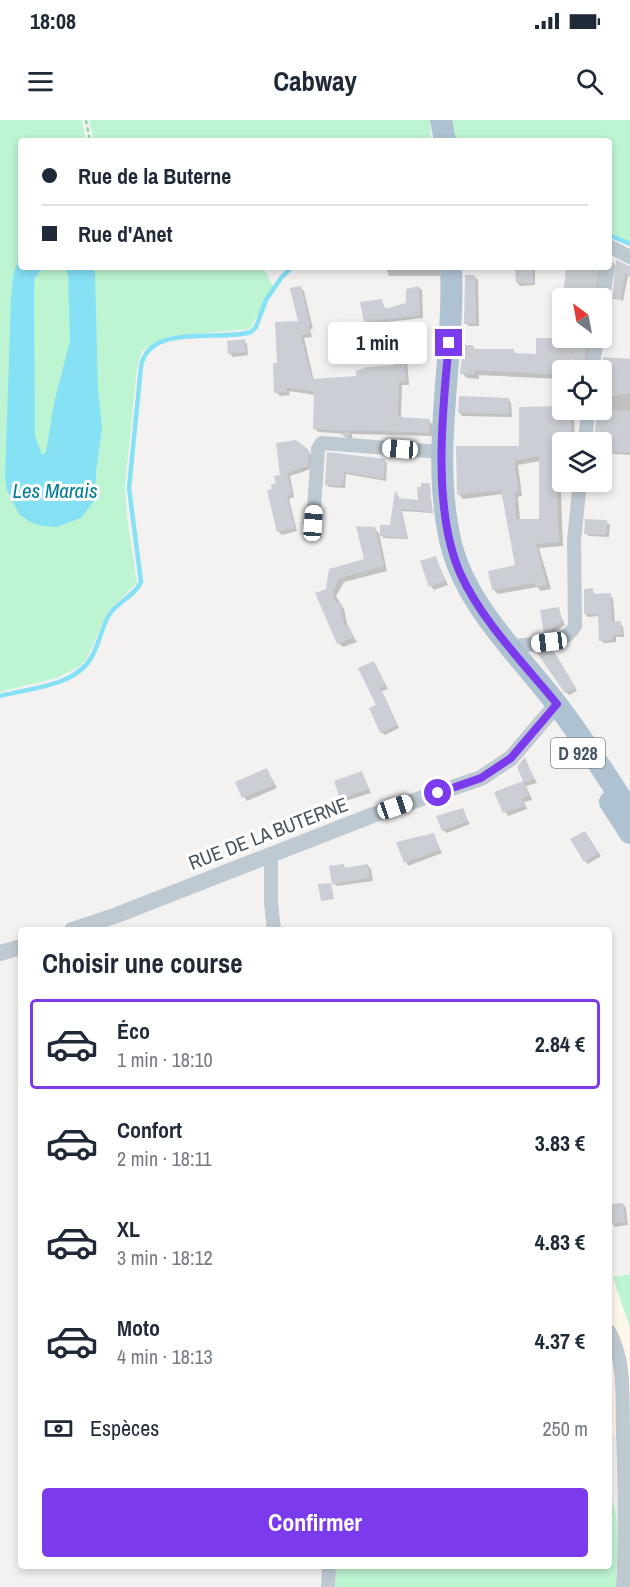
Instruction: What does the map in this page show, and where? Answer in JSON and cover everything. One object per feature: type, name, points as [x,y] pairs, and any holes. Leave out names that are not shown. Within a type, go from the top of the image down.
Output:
[{"type":"main road","points":[[441,120],[444,138]]},
{"type":"main road","name":"D 928","points":[[451,270],[451,315],[441,428],[447,525],[457,565],[471,594],[630,812]]},
{"type":"main road","name":"D 928","points":[[554,708],[630,832]]},
{"type":"street","points":[[612,248],[630,257]]},
{"type":"street","points":[[605,288],[608,270]]},
{"type":"street","points":[[313,523],[318,448],[322,442],[442,452]]},
{"type":"street","points":[[511,647],[560,640],[569,634],[574,626],[577,614],[574,540],[579,492]]},
{"type":"street","name":"RUE DE LA BUTERNE","points":[[81,927],[374,815],[481,778],[511,758],[554,708]]},
{"type":"street","points":[[272,854],[271,903],[274,927]]},
{"type":"street","points":[[0,953],[18,947]]},
{"type":"street","points":[[612,1339],[620,1360],[623,1382],[626,1500],[623,1587]]},
{"type":"street","points":[[328,1587],[329,1569]]},
{"type":"path","points":[[86,120],[89,138]]},
{"type":"shaded area","points":[[612,1265],[614,1277],[630,1274],[630,1436],[612,1436]]},
{"type":"green space","points":[[0,120],[82,120],[85,138],[18,138],[18,270],[265,270],[273,286],[250,329],[169,336],[142,351],[137,367],[125,486],[127,518],[137,583],[108,611],[87,658],[79,667],[56,678],[0,692]]},
{"type":"green space","points":[[89,120],[430,120],[431,138],[93,138]]},
{"type":"green space","points":[[452,120],[630,120],[630,242],[612,234],[612,138],[452,138]]},
{"type":"green space","points":[[630,1274],[630,1328],[613,1277]]},
{"type":"green space","points":[[612,1500],[613,1503],[617,1526],[616,1587],[335,1587],[336,1569],[612,1569]]},
{"type":"water","name":"Les Marais","points":[[18,261],[18,270],[41,270],[35,278],[34,287],[35,436],[42,455],[46,452],[54,403],[70,341],[68,275],[66,270],[94,270],[98,390],[102,428],[96,471],[95,500],[81,518],[56,527],[30,522],[19,514],[7,490],[5,478],[13,276]]},
{"type":"building","points":[[616,260],[630,266],[630,277],[625,274],[621,300],[612,299]]},
{"type":"building","points":[[515,270],[533,270],[533,283],[516,283]]},
{"type":"building","points":[[566,270],[599,270],[596,288],[564,288]]},
{"type":"building","points":[[465,275],[475,275],[476,323],[464,324]]},
{"type":"building","points":[[301,286],[310,333],[301,335],[312,379],[356,376],[356,371],[367,367],[394,365],[389,340],[403,341],[406,382],[399,382],[398,417],[430,419],[429,433],[359,430],[349,431],[349,436],[341,435],[348,431],[313,429],[314,392],[286,388],[287,392],[274,393],[273,363],[277,363],[275,322],[298,321],[290,288]]},
{"type":"building","points":[[419,286],[420,315],[364,322],[360,302],[382,299],[384,309],[406,303],[406,289]]},
{"type":"building","points":[[536,338],[552,338],[552,348],[586,348],[584,360],[552,360],[552,374],[474,370],[474,374],[460,374],[463,345],[473,345],[473,349],[514,349],[514,353],[536,354]]},
{"type":"building","points":[[245,339],[246,352],[228,354],[227,341]]},
{"type":"building","points":[[603,357],[630,359],[630,393],[612,397],[612,360],[603,360]]},
{"type":"building","points":[[459,396],[509,398],[509,414],[458,413]]},
{"type":"building","points":[[552,406],[552,420],[571,420],[571,432],[552,432],[552,492],[557,492],[559,542],[536,544],[547,585],[536,587],[535,583],[492,590],[488,571],[515,565],[501,490],[457,495],[456,446],[519,446],[519,407]],"holes":[[[539,456],[539,519],[516,519],[515,493],[519,492],[514,461]]]},
{"type":"building","points":[[612,410],[630,411],[630,453],[612,452],[612,432],[595,432],[596,420],[612,420]]},
{"type":"building","points":[[296,440],[309,450],[308,466],[287,473],[292,494],[287,496],[295,528],[277,532],[267,490],[272,489],[271,484],[276,483],[274,476],[280,475],[276,443]]},
{"type":"building","points":[[327,452],[385,459],[384,479],[344,472],[343,486],[325,485]]},
{"type":"building","points":[[421,483],[430,483],[432,512],[401,509],[407,538],[380,536],[380,525],[390,525],[395,490],[399,498],[418,500],[417,487],[421,487]]},
{"type":"building","points":[[585,519],[607,520],[606,535],[584,534]]},
{"type":"building","points":[[356,526],[375,527],[384,566],[340,578],[333,591],[336,602],[341,603],[341,613],[346,627],[349,626],[354,637],[337,644],[315,593],[326,589],[329,569],[364,559]]},
{"type":"building","points":[[436,556],[445,581],[429,587],[420,561]]},
{"type":"building","points":[[593,588],[593,594],[611,593],[612,622],[621,621],[621,634],[613,635],[613,640],[599,641],[598,614],[584,614],[584,589]]},
{"type":"building","points":[[559,607],[562,621],[544,634],[540,610]]},
{"type":"building","points":[[553,650],[576,688],[565,693],[537,653]]},
{"type":"building","points":[[374,661],[386,685],[380,688],[397,725],[380,733],[369,708],[376,705],[358,668]]},
{"type":"building","points":[[525,757],[534,779],[524,783],[529,796],[522,799],[525,806],[503,813],[494,792],[523,781],[517,767]]},
{"type":"building","points":[[267,768],[274,785],[242,798],[235,782]]},
{"type":"building","points":[[362,771],[369,789],[340,799],[334,781]]},
{"type":"building","points":[[463,808],[468,821],[442,831],[436,816]]},
{"type":"building","points":[[585,831],[599,853],[584,862],[570,839]]},
{"type":"building","points":[[434,833],[440,850],[404,863],[396,842]]},
{"type":"building","points":[[344,864],[344,868],[368,864],[370,878],[332,884],[329,866]]},
{"type":"building","points":[[331,883],[334,899],[321,901],[318,884]]},
{"type":"building","points":[[623,1203],[625,1222],[612,1224],[612,1204]]},
{"type":"waterway","points":[[612,236],[630,244]]},
{"type":"waterway","points":[[0,696],[62,681],[83,668],[94,653],[109,615],[135,591],[141,582],[129,488],[141,366],[147,352],[158,344],[172,339],[188,336],[238,335],[251,332],[256,327],[266,300],[289,270]]},
{"type":"route","points":[[438,793],[481,778],[511,758],[533,736],[557,704],[471,594],[461,576],[453,553],[447,525],[441,433],[449,343]]}]
